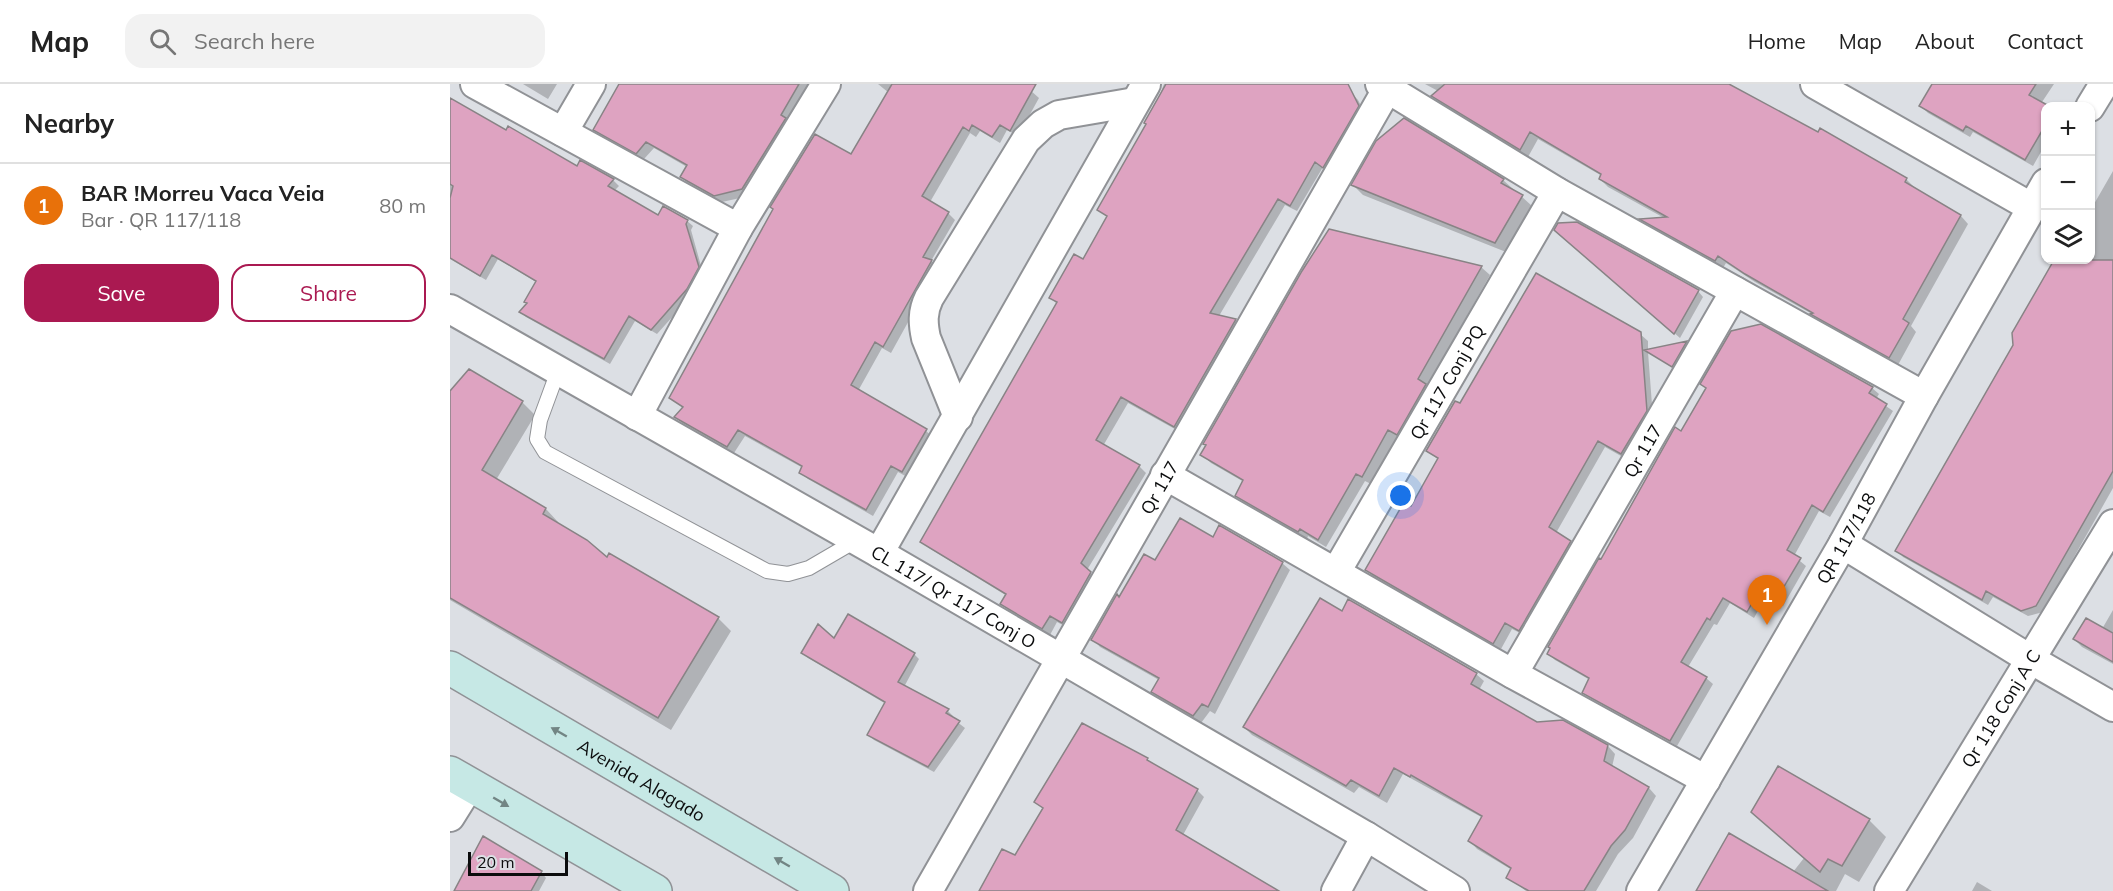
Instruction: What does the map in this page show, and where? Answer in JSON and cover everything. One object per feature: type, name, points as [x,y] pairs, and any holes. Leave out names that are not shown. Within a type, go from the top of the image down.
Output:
[{"type":"main road","name":"Avenida Alagado","points":[[450,668],[832,891]]},
{"type":"main road","points":[[460,779],[655,891]]},
{"type":"street","points":[[475,84],[738,228]]},
{"type":"street","points":[[563,132],[591,84]]},
{"type":"street","points":[[637,416],[738,228],[825,84]]},
{"type":"street","points":[[1815,84],[2031,207]]},
{"type":"street","points":[[2094,102],[2104,84]]},
{"type":"street","points":[[1386,86],[1557,192],[1924,396]]},
{"type":"street","name":"Qr 117","points":[[927,891],[1386,86]]},
{"type":"street","points":[[868,546],[958,417],[1140,93]]},
{"type":"street","points":[[958,417],[923,326],[923,309],[929,298],[1026,140],[1043,124],[1059,115],[1140,93]]},
{"type":"street","name":"QR 117/118","points":[[1641,891],[1843,544],[2041,191]]},
{"type":"street","name":"Qr 117 Conj PQ","points":[[1336,572],[1557,192]]},
{"type":"street","name":"Qr 117","points":[[1513,674],[1735,291]]},
{"type":"street","name":"CL 117/ Qr 117 Conj O","points":[[450,309],[868,546],[1366,836],[1455,891]]},
{"type":"street","points":[[1165,476],[1513,674],[1706,780]]},
{"type":"street","name":"Qr 118 Conj A C","points":[[1890,891],[2113,524]]},
{"type":"street","points":[[1843,544],[2113,707]]},
{"type":"street","points":[[450,817],[460,779]]},
{"type":"street","points":[[1336,891],[1366,836]]},
{"type":"lane","points":[[558,371],[540,420],[537,439],[545,452],[767,571],[788,574],[868,546]]},
{"type":"building","points":[[619,84],[799,84],[781,115],[786,118],[742,189],[714,196],[680,177],[687,165],[646,142],[636,154],[593,130]]},
{"type":"building","points":[[892,84],[1036,84],[1010,131],[1000,125],[992,137],[972,125],[969,131],[963,127],[922,196],[949,212],[923,257],[932,260],[883,347],[875,342],[851,385],[927,429],[902,472],[891,466],[866,510],[799,473],[802,466],[738,430],[727,447],[674,417],[683,407],[669,398],[773,209],[770,207],[815,134],[851,154]]},
{"type":"building","points":[[1166,84],[1348,84],[1359,106],[1323,168],[1315,162],[1290,206],[1278,199],[1210,313],[1236,319],[1174,427],[1121,397],[1096,440],[1140,465],[1081,563],[1091,572],[1062,623],[1050,616],[1042,629],[1000,604],[1006,594],[920,542],[1057,302],[1049,298],[1074,254],[1083,259],[1107,216],[1097,210]]},
{"type":"building","points":[[1445,84],[1729,84],[1818,132],[1820,128],[1907,178],[1905,182],[1961,215],[1903,319],[1909,323],[1889,358],[1810,314],[1813,313],[1718,256],[1715,261],[1639,219],[1667,217],[1599,179],[1601,174],[1530,132],[1520,150],[1431,96]]},
{"type":"building","points":[[1932,84],[2036,84],[2029,95],[2042,102],[2041,133],[2025,160],[1966,126],[1963,131],[1919,106]]},
{"type":"building","points":[[450,98],[506,130],[508,126],[577,166],[580,160],[614,179],[608,186],[658,215],[663,206],[688,220],[686,224],[699,267],[687,289],[651,330],[629,316],[604,359],[519,312],[527,303],[524,302],[536,281],[492,255],[480,276],[450,258],[450,198],[453,186],[450,184]]},
{"type":"building","points":[[1404,118],[1504,179],[1501,183],[1523,195],[1495,243],[1351,185],[1376,141]]},
{"type":"building","points":[[1577,222],[1699,290],[1674,334],[1554,230],[1558,223]]},
{"type":"building","points":[[1329,229],[1482,266],[1418,379],[1426,384],[1397,435],[1388,430],[1362,477],[1356,474],[1318,540],[1300,529],[1298,532],[1235,496],[1243,480],[1200,455],[1206,445],[1203,444],[1302,271]]},
{"type":"building","points":[[2095,260],[2113,260],[2113,471],[2036,606],[2021,611],[1986,591],[1982,600],[1895,551],[2013,345],[2012,333],[2052,264],[2095,264]]},
{"type":"building","points":[[1536,273],[1641,332],[1647,411],[1621,454],[1598,441],[1549,527],[1571,541],[1519,631],[1505,623],[1493,644],[1365,570],[1404,502],[1411,506],[1438,458],[1426,451],[1455,401],[1460,403]]},
{"type":"building","points":[[1761,324],[1873,387],[1869,393],[1887,404],[1823,512],[1812,505],[1787,550],[1801,558],[1776,600],[1759,591],[1747,612],[1723,598],[1710,620],[1707,618],[1681,662],[1707,677],[1670,741],[1582,693],[1589,678],[1547,654],[1550,648],[1548,647],[1599,558],[1601,559],[1675,427],[1681,431],[1706,388],[1700,384],[1731,331]]},
{"type":"building","points":[[1687,341],[1672,367],[1644,350]]},
{"type":"building","points":[[469,369],[523,401],[482,470],[546,508],[543,514],[587,540],[607,557],[609,553],[719,617],[658,718],[450,598],[450,391]]},
{"type":"building","points":[[1180,518],[1213,537],[1219,525],[1283,562],[1208,707],[1202,704],[1193,716],[1151,692],[1159,678],[1091,640],[1117,594],[1119,597],[1144,554],[1155,560]]},
{"type":"building","points":[[1320,598],[1342,611],[1348,599],[1477,673],[1471,684],[1537,722],[1563,720],[1608,745],[1604,761],[1649,787],[1625,830],[1611,846],[1584,891],[1529,891],[1506,878],[1511,868],[1468,841],[1482,816],[1411,775],[1410,777],[1394,768],[1379,796],[1351,780],[1346,786],[1243,727]]},
{"type":"building","points":[[848,614],[915,653],[898,682],[949,709],[946,713],[960,721],[928,767],[867,735],[885,702],[801,653],[818,624],[834,638]]},
{"type":"building","points":[[2086,618],[2113,633],[2113,662],[2073,639]]},
{"type":"building","points":[[1082,723],[1148,758],[1147,760],[1198,789],[1176,830],[1279,891],[979,891],[1002,849],[1015,855],[1043,808],[1034,802]]},
{"type":"building","points":[[1778,766],[1870,819],[1842,866],[1828,859],[1820,872],[1751,812]]},
{"type":"building","points":[[1729,833],[1828,891],[1696,891]]},
{"type":"building","points":[[483,836],[542,871],[531,891],[454,891]]},
{"type":"place","name":"BAR !Morreu Vaca Veia","points":[[1767,625]]}]
